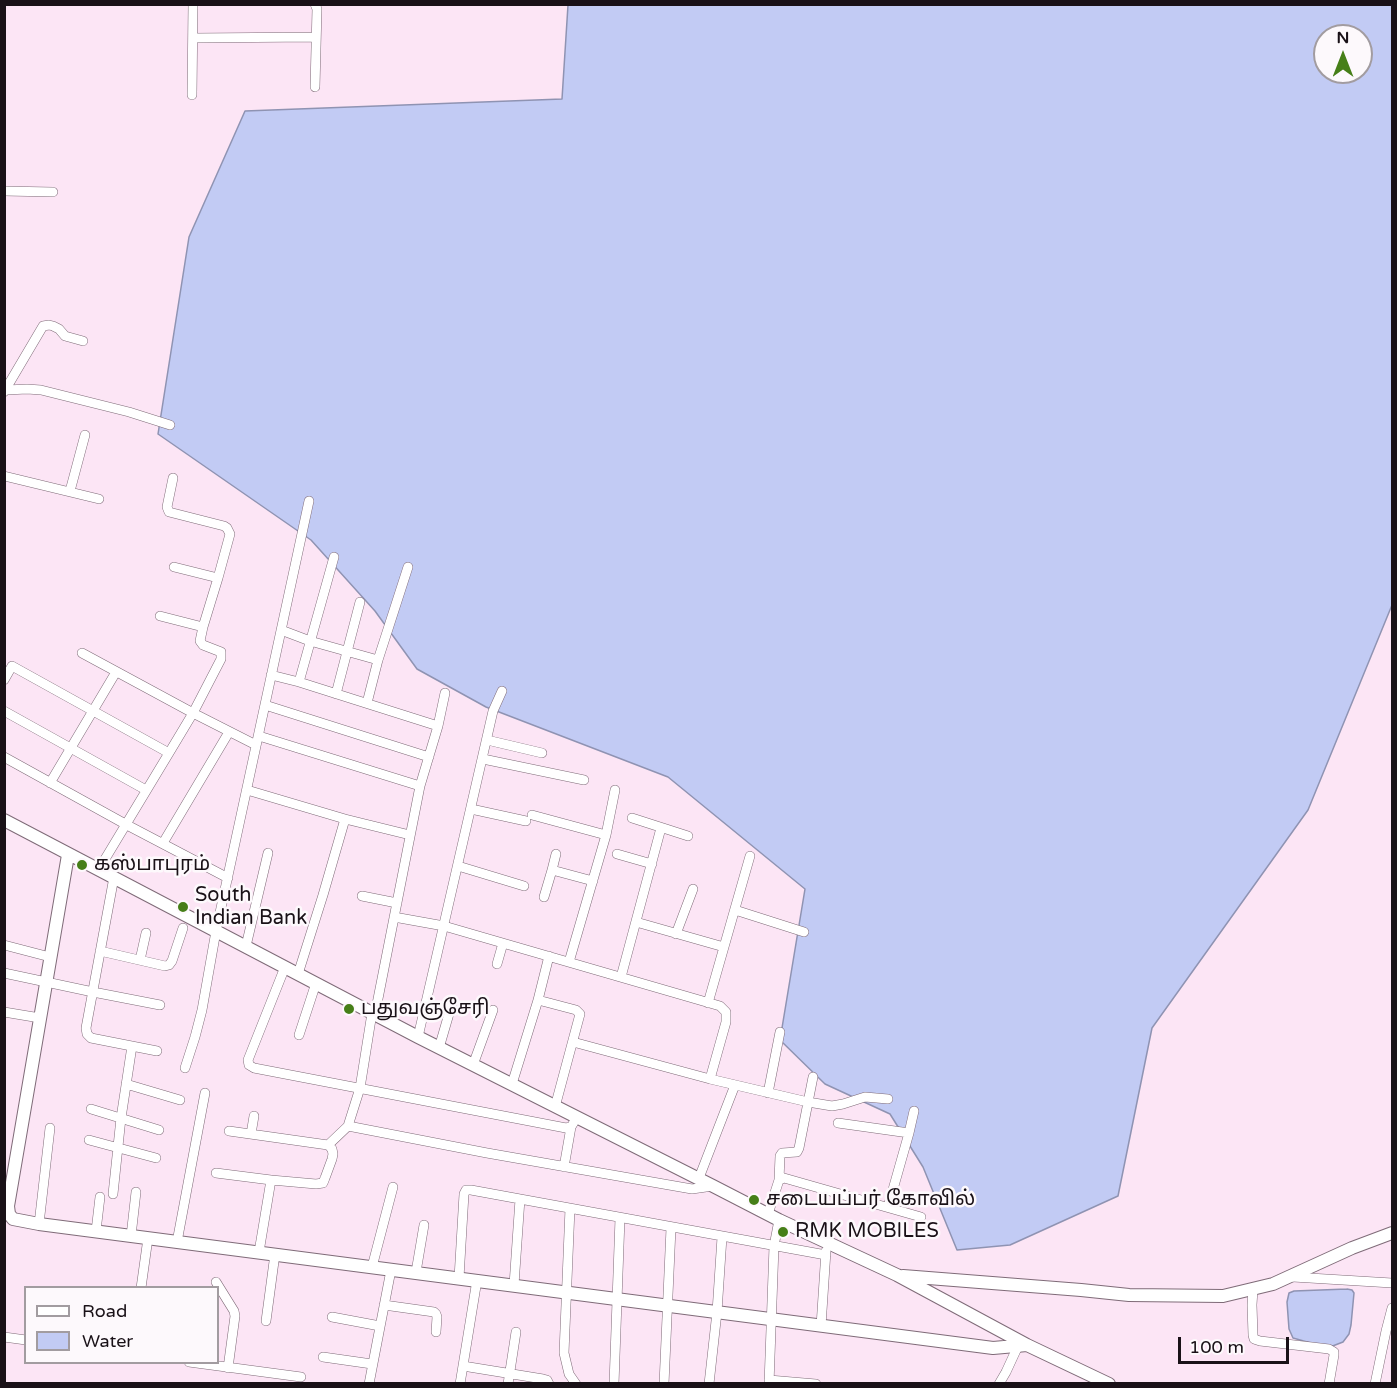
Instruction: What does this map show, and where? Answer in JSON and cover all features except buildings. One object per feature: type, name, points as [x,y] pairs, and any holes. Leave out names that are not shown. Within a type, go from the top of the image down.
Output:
[{"type":"street","points":[[192,94],[194,4]]},
{"type":"street","points":[[315,4],[317,9],[315,87]]},
{"type":"street","points":[[193,38],[316,38]]},
{"type":"street","points":[[4,191],[53,192]]},
{"type":"street","points":[[6,391],[44,327],[53,326],[65,336],[83,341]]},
{"type":"street","points":[[6,391],[27,388],[41,390],[129,412],[170,425]]},
{"type":"street","points":[[70,491],[85,435]]},
{"type":"street","points":[[4,476],[99,499]]},
{"type":"street","points":[[99,869],[193,713],[222,655],[218,650],[203,645],[200,641],[230,537],[229,530],[224,526],[169,512],[166,507],[173,478]]},
{"type":"street","points":[[185,1068],[202,1010],[216,931],[309,501]]},
{"type":"street","points":[[299,682],[334,557]]},
{"type":"street","points":[[174,567],[218,578]]},
{"type":"street","points":[[367,703],[378,660],[408,567]]},
{"type":"street","points":[[336,694],[360,602]]},
{"type":"street","points":[[160,615],[203,627]]},
{"type":"street","points":[[281,630],[310,641],[378,660]]},
{"type":"street","points":[[82,653],[229,732],[420,786]]},
{"type":"street","points":[[4,680],[8,664],[169,753]]},
{"type":"street","points":[[50,783],[116,672]]},
{"type":"street","points":[[271,675],[438,726]]},
{"type":"street","points":[[418,1037],[493,711],[502,691]]},
{"type":"street","points":[[328,1145],[348,1126],[360,1088],[420,786],[438,726],[445,693]]},
{"type":"street","points":[[265,705],[429,757]]},
{"type":"street","points":[[4,711],[146,790]]},
{"type":"street","points":[[163,843],[229,732]]},
{"type":"street","points":[[487,740],[542,753]]},
{"type":"street","points":[[4,757],[228,878]]},
{"type":"street","points":[[483,759],[584,780]]},
{"type":"street","points":[[247,790],[345,819],[410,835]]},
{"type":"street","points":[[569,962],[606,836],[615,790]]},
{"type":"street","points":[[471,809],[529,818],[606,836]]},
{"type":"street","points":[[632,818],[688,836]]},
{"type":"street","points":[[298,974],[345,819]]},
{"type":"street","points":[[4,820],[512,1084],[555,1107],[574,1122],[699,1178],[774,1217],[826,1249],[897,1275],[1022,1345],[1109,1383]]},
{"type":"street","points":[[621,977],[662,828]]},
{"type":"street","points":[[246,946],[268,853]]},
{"type":"street","points":[[544,897],[556,854]]},
{"type":"street","points":[[616,854],[652,864]]},
{"type":"street","points":[[68,855],[8,1206],[9,1219],[993,1348],[1022,1345]]},
{"type":"street","points":[[708,1003],[750,856]]},
{"type":"street","points":[[458,866],[524,886]]},
{"type":"street","points":[[552,870],[593,881]]},
{"type":"street","points":[[114,877],[86,1028],[87,1034],[91,1038],[157,1052]]},
{"type":"street","points":[[676,934],[693,889]]},
{"type":"street","points":[[362,896],[397,903]]},
{"type":"street","points":[[735,910],[804,932]]},
{"type":"street","points":[[394,918],[444,926],[720,1006],[726,1012],[726,1022],[710,1079]]},
{"type":"street","points":[[636,922],[724,946]]},
{"type":"street","points":[[100,951],[165,966],[170,965],[183,928]]},
{"type":"street","points":[[140,960],[146,933]]},
{"type":"street","points":[[497,964],[503,943]]},
{"type":"street","points":[[4,945],[50,957]]},
{"type":"street","points":[[512,1084],[549,956]]},
{"type":"street","points":[[285,967],[248,1060],[249,1065],[254,1068],[566,1128],[574,1122]]},
{"type":"street","points":[[4,973],[160,1005]]},
{"type":"street","points":[[299,1035],[315,983]]},
{"type":"street","points":[[439,1048],[453,1000]]},
{"type":"street","points":[[538,1000],[578,1011],[579,1018],[555,1107]]},
{"type":"street","points":[[473,1065],[494,1010]]},
{"type":"street","points":[[4,1012],[40,1018]]},
{"type":"street","points":[[768,1093],[780,1032]]},
{"type":"street","points":[[573,1042],[710,1079],[808,1102],[832,1106],[865,1096],[888,1099]]},
{"type":"street","points":[[113,1194],[132,1046]]},
{"type":"street","points":[[813,1077],[799,1148],[797,1152],[782,1153],[780,1156],[774,1217],[769,1382],[816,1383]]},
{"type":"street","points":[[126,1084],[180,1100]]},
{"type":"street","points":[[699,1178],[735,1085]]},
{"type":"street","points":[[177,1242],[205,1093]]},
{"type":"street","points":[[92,1108],[159,1130]]},
{"type":"street","points":[[888,1208],[914,1111]]},
{"type":"street","points":[[251,1134],[254,1116]]},
{"type":"street","points":[[564,1167],[574,1122]]},
{"type":"street","points":[[838,1123],[909,1133]]},
{"type":"street","points":[[348,1126],[692,1189],[713,1185]]},
{"type":"street","points":[[39,1224],[50,1128]]},
{"type":"street","points":[[216,1173],[316,1184],[323,1183],[326,1178],[333,1154],[328,1145],[229,1131]]},
{"type":"street","points":[[89,1140],[156,1158]]},
{"type":"street","points":[[779,1180],[787,1178],[921,1217]]},
{"type":"street","points":[[259,1252],[271,1180]]},
{"type":"street","points":[[372,1267],[393,1188]]},
{"type":"street","points":[[459,1278],[466,1190],[774,1246],[826,1249]]},
{"type":"street","points":[[130,1236],[136,1192]]},
{"type":"street","points":[[96,1231],[100,1197]]},
{"type":"street","points":[[514,1285],[520,1199]]},
{"type":"street","points":[[570,1208],[564,1353],[569,1374],[576,1383]]},
{"type":"street","points":[[614,1383],[620,1218]]},
{"type":"street","points":[[416,1272],[424,1225]]},
{"type":"street","points":[[664,1383],[671,1228]]},
{"type":"street","points":[[897,1275],[1129,1295],[1223,1296],[1273,1284],[1352,1248],[1392,1233]]},
{"type":"street","points":[[709,1383],[722,1237]]},
{"type":"street","points":[[141,1286],[148,1238]]},
{"type":"street","points":[[821,1326],[826,1249]]},
{"type":"street","points":[[266,1321],[275,1254]]},
{"type":"street","points":[[369,1383],[391,1270]]},
{"type":"street","points":[[1290,1276],[1392,1283]]},
{"type":"street","points":[[460,1383],[477,1280]]},
{"type":"street","points":[[216,1282],[218,1286]]},
{"type":"street","points":[[219,1287],[235,1316],[228,1368]]},
{"type":"street","points":[[1253,1289],[1254,1339],[1329,1349],[1334,1352],[1329,1383]]},
{"type":"street","points":[[384,1305],[434,1312],[437,1317],[436,1332]]},
{"type":"street","points":[[1376,1383],[1392,1308]]},
{"type":"street","points":[[332,1317],[380,1326]]},
{"type":"street","points":[[508,1383],[516,1332]]},
{"type":"street","points":[[4,1337],[24,1340]]},
{"type":"street","points":[[999,1383],[1022,1345]]},
{"type":"street","points":[[323,1357],[372,1364]]},
{"type":"street","points":[[202,1364],[301,1377]]},
{"type":"street","points":[[463,1366],[547,1380],[549,1383]]},
{"type":"water","points":[[568,5],[1392,5],[1392,605],[1308,810],[1152,1028],[1118,1196],[1010,1245],[957,1250],[923,1167],[890,1114],[825,1084],[780,1040],[805,889],[668,777],[486,707],[417,669],[375,611],[311,540],[158,434],[189,237],[245,111],[562,99]]},
{"type":"water","points":[[1347,1289],[1354,1293],[1349,1334],[1343,1342],[1325,1347],[1293,1338],[1289,1329],[1287,1302],[1289,1293]]},
{"type":"place","name":"கஸ்பாபுரம்","points":[[82,865]]},
{"type":"place","name":"South Indian Bank","points":[[183,907]]},
{"type":"place","name":"பதுவஞ்சேரி","points":[[349,1009]]},
{"type":"place","name":"சடையப்பர் கோவில்","points":[[754,1200]]},
{"type":"place","name":"RMK MOBILES","points":[[783,1232]]}]
